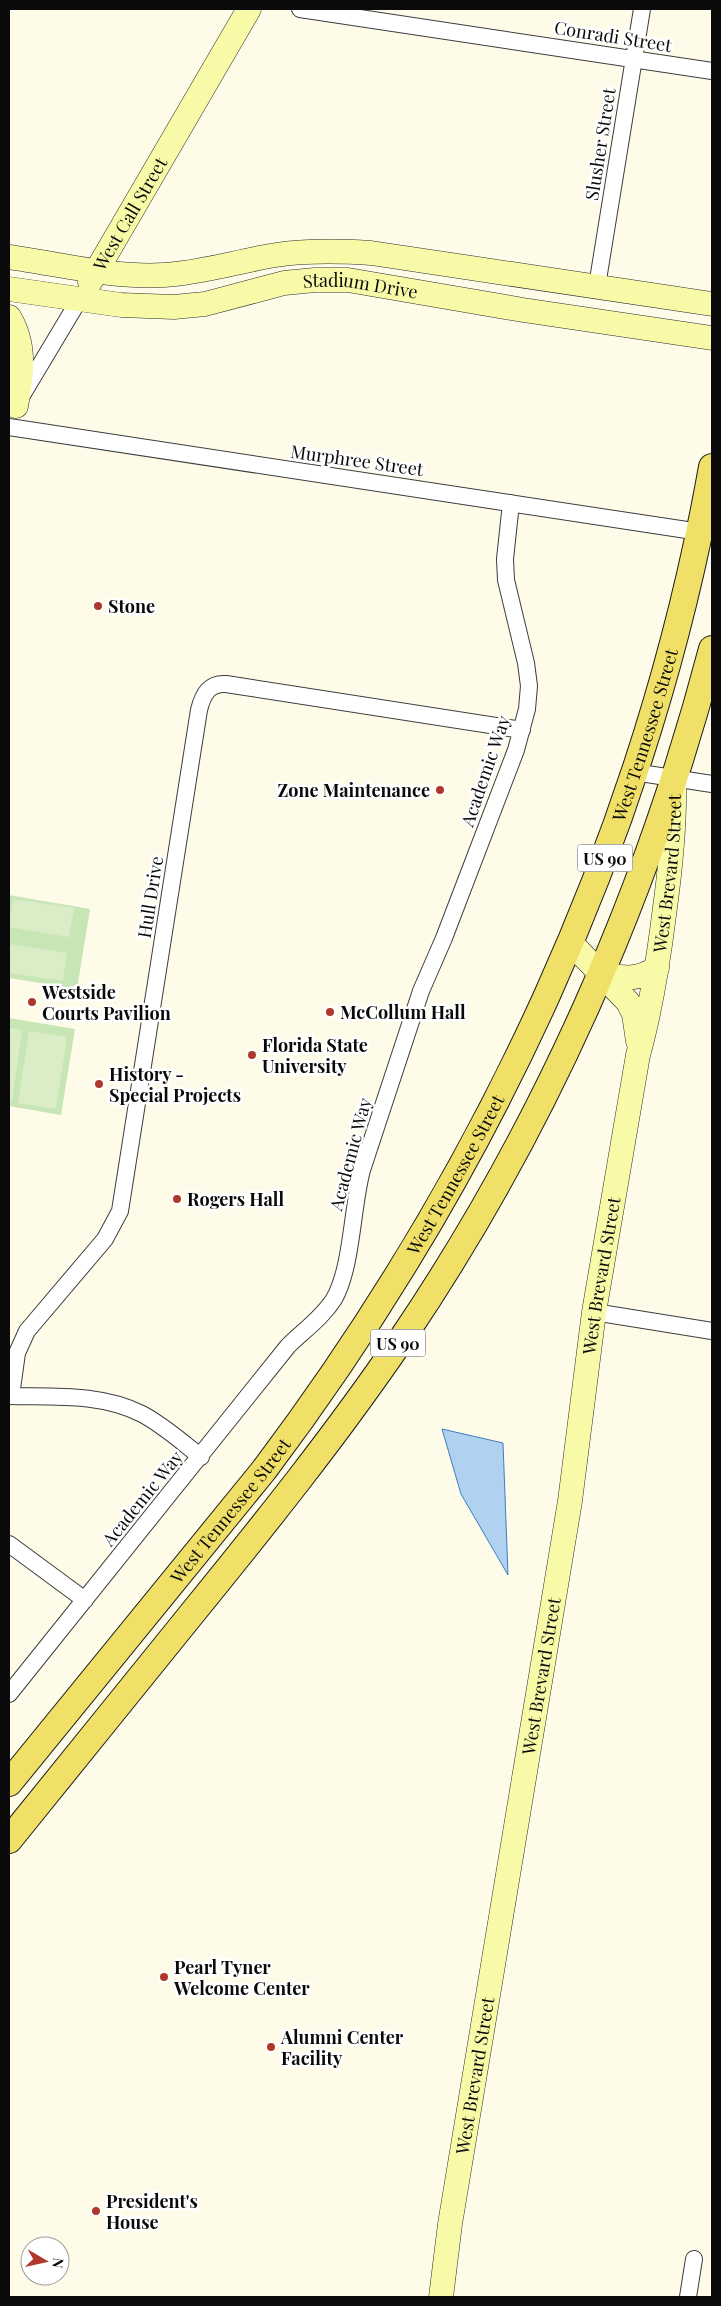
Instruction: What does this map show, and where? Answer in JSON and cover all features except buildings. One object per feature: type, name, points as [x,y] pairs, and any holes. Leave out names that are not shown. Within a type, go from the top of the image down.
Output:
[{"type":"main road","name":"West Tennessee Street","points":[[9,1783],[264,1470],[319,1394],[421,1236],[463,1164],[510,1076],[571,943],[618,821],[666,666],[700,532],[712,468]]},
{"type":"main road","name":"West Tennessee Street","points":[[9,1840],[283,1502],[406,1333],[464,1242],[541,1102],[602,974],[639,881],[674,778],[712,648]]},
{"type":"street","name":"West Call Street","points":[[11,417],[249,9]]},
{"type":"street","name":"Conradi Street","points":[[300,9],[712,71]]},
{"type":"street","name":"Slusher Street","points":[[597,286],[642,9]]},
{"type":"street","name":"Stadium Drive","points":[[9,257],[138,276],[164,275],[217,268],[276,255],[339,250],[712,304]]},
{"type":"street","name":"Stadium Drive","points":[[9,289],[79,300],[135,306],[174,307],[205,304],[284,283],[315,280],[348,280],[523,310],[712,338]]},
{"type":"street","points":[[9,317],[16,330],[21,350],[20,389],[11,417]]},
{"type":"street","name":"Murphree Street","points":[[11,417],[201,458],[700,532]]},
{"type":"street","name":"Academic Way","points":[[9,1694],[201,1457],[288,1346],[327,1309],[339,1289],[360,1179],[421,990],[444,938],[522,730],[528,694],[526,663],[506,580],[505,559],[511,503]]},
{"type":"street","name":"Hull Drive","points":[[10,1396],[15,1360],[27,1330],[105,1239],[114,1225],[121,1208],[200,710],[205,693],[215,685],[226,684],[522,730]]},
{"type":"street","points":[[634,772],[712,784]]},
{"type":"street","name":"West Brevard Street","points":[[441,2297],[452,2214],[570,1501],[594,1312],[638,1055],[657,968],[673,845],[674,778]]},
{"type":"street","name":"West Brevard Street","points":[[571,943],[628,1002],[634,1014],[638,1055]]},
{"type":"street","points":[[602,974],[635,978],[646,975],[657,968]]},
{"type":"street","points":[[594,1312],[712,1331]]},
{"type":"street","points":[[10,1396],[84,1398],[121,1405],[152,1419],[201,1457]]},
{"type":"street","points":[[9,1544],[85,1600]]},
{"type":"street","points":[[688,2297],[694,2259]]},
{"type":"green space","points":[[9,895],[90,909],[77,989],[9,978]]},
{"type":"green space","points":[[13,899],[74,908],[69,937],[9,927]]},
{"type":"green space","points":[[9,944],[67,953],[63,981],[9,973]]},
{"type":"green space","points":[[9,1018],[75,1029],[61,1115],[9,1106]]},
{"type":"green space","points":[[9,1028],[22,1030],[12,1102],[9,1102]]},
{"type":"green space","points":[[29,1031],[67,1037],[56,1109],[18,1103]]},
{"type":"water","points":[[442,1429],[503,1443],[508,1575],[461,1494]]},
{"type":"place","name":"Stone","points":[[98,606]]},
{"type":"place","name":"Zone Maintenance","points":[[440,790]]},
{"type":"place","name":"Westside Courts Pavilion","points":[[32,1002]]},
{"type":"place","name":"McCollum Hall","points":[[330,1012]]},
{"type":"place","name":"Florida State University","points":[[252,1055]]},
{"type":"place","name":"History - Special Projects","points":[[99,1084]]},
{"type":"place","name":"Rogers Hall","points":[[177,1199]]},
{"type":"place","name":"Pearl Tyner Welcome Center","points":[[164,1977]]},
{"type":"place","name":"Alumni Center Facility","points":[[271,2047]]},
{"type":"place","name":"President's House","points":[[96,2211]]}]
